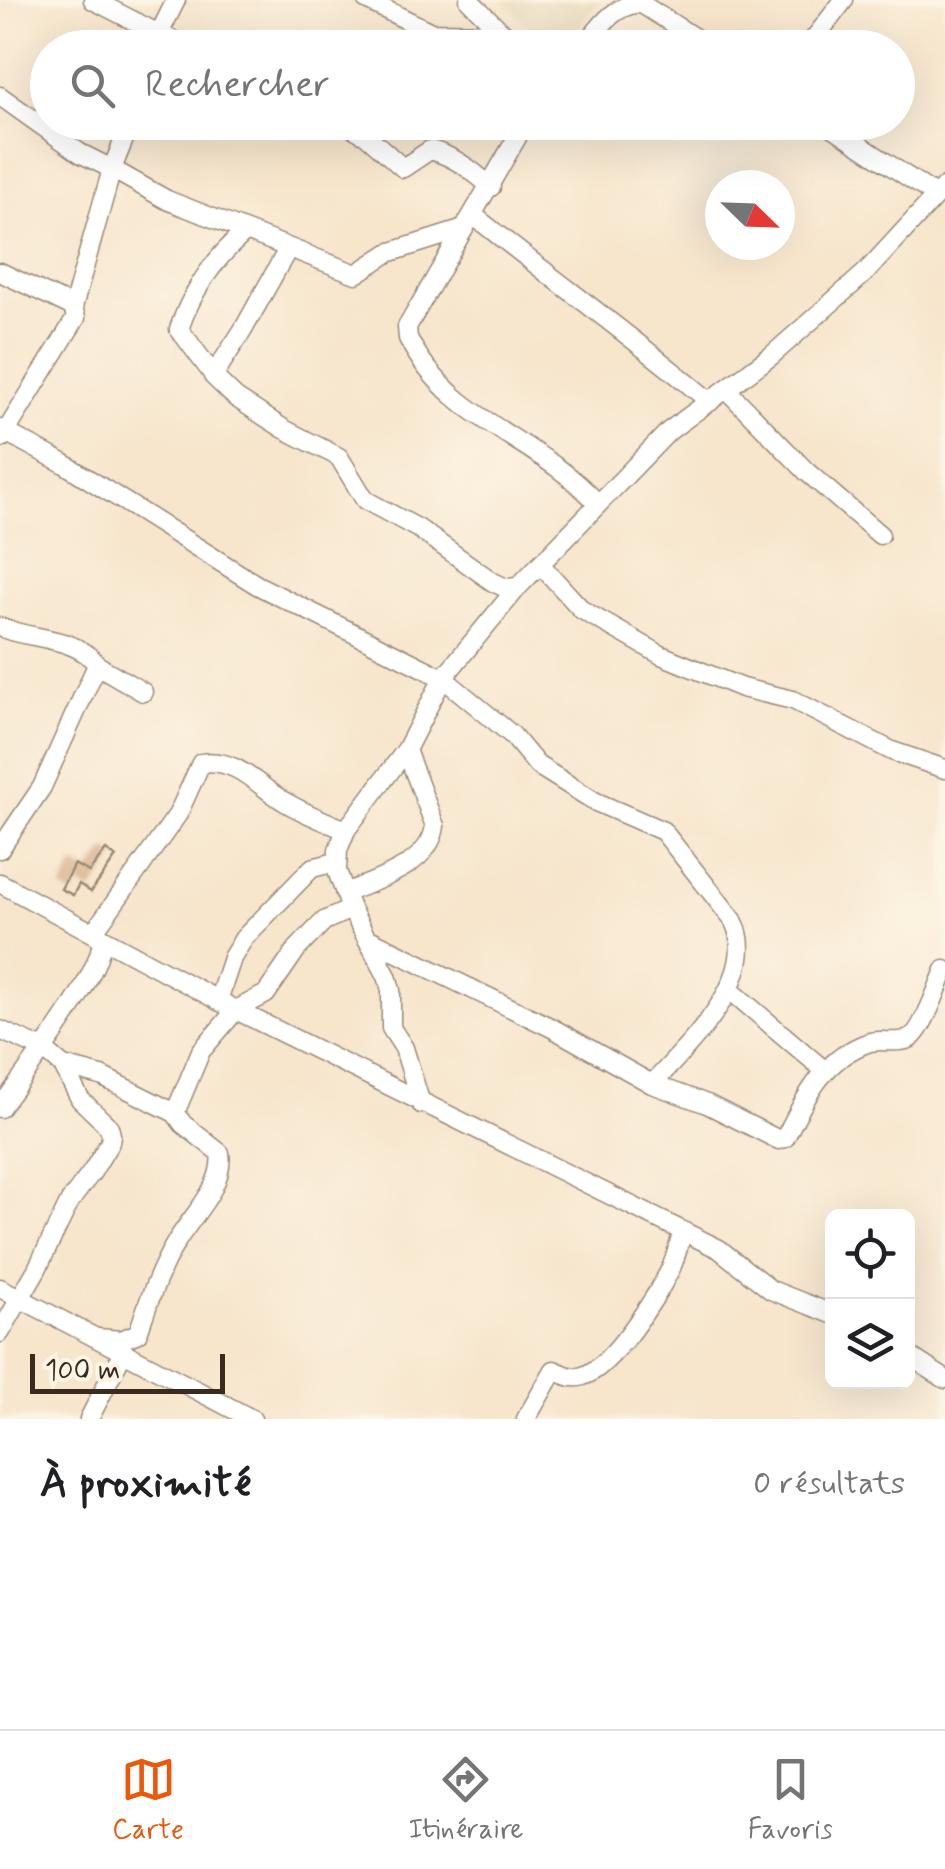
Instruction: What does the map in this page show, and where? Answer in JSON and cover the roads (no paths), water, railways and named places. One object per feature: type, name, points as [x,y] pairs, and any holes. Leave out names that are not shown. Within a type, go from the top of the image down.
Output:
[{"type":"street","points":[[93,0],[140,30]]},
{"type":"street","points":[[162,30],[176,0]]},
{"type":"street","points":[[366,0],[426,30]]},
{"type":"street","points":[[468,0],[501,30]]},
{"type":"street","points":[[821,30],[844,0]]},
{"type":"street","points":[[597,30],[615,7],[640,3],[683,30]]},
{"type":"street","points":[[0,96],[30,117]]},
{"type":"street","points":[[62,140],[166,200],[356,274],[388,253],[469,222]]},
{"type":"street","points":[[123,140],[73,306],[76,318],[2,434],[63,463],[242,576],[442,678],[512,735],[537,765],[596,802],[663,832],[740,933],[742,952],[730,990],[652,1084]]},
{"type":"street","points":[[371,140],[403,168],[430,150],[436,151],[469,168],[490,187]]},
{"type":"street","points":[[516,140],[407,328],[408,338],[444,390],[468,411],[515,437],[576,480],[598,504]]},
{"type":"street","points":[[421,1104],[404,1048],[391,1028],[387,976],[348,901],[336,862],[346,830],[406,750],[442,678],[518,586],[669,431],[727,390],[865,274],[940,191],[854,140]]},
{"type":"street","points":[[469,222],[645,346],[710,402]]},
{"type":"street","points":[[244,233],[226,248],[206,274],[186,307],[180,328],[212,374],[236,398],[284,429],[339,457],[365,500],[418,529],[493,582],[506,588],[518,586]]},
{"type":"street","points":[[212,374],[243,330],[288,249]]},
{"type":"street","points":[[0,272],[73,306]]},
{"type":"street","points":[[727,390],[806,472],[880,535]]},
{"type":"street","points":[[540,564],[582,610],[661,654],[742,688],[793,700],[892,751],[945,769]]},
{"type":"street","points":[[0,627],[87,654],[97,665],[143,692]]},
{"type":"street","points":[[0,849],[42,787],[97,665]]},
{"type":"street","points":[[176,1113],[201,1051],[236,1010],[266,994],[296,949],[324,921],[427,847],[435,826],[406,750]]},
{"type":"street","points":[[0,1108],[44,1049],[97,963],[98,937],[178,814],[201,763],[216,760],[247,773],[291,806],[346,830]]},
{"type":"street","points":[[218,1001],[232,958],[244,938],[312,868],[336,862]]},
{"type":"street","points":[[0,883],[218,1001],[719,1248],[771,1290],[825,1311]]},
{"type":"street","points":[[368,940],[552,1028],[652,1084],[707,1104],[778,1140],[785,1138],[824,1070],[871,1042],[908,1040],[918,1030],[945,970]]},
{"type":"street","points":[[730,990],[824,1070]]},
{"type":"street","points":[[0,1030],[44,1049],[63,1066],[80,1099],[109,1127],[110,1142],[70,1202],[0,1334]]},
{"type":"street","points":[[63,1066],[92,1072],[176,1113],[183,1124],[220,1154],[222,1166],[175,1244],[138,1332],[121,1340],[98,1338]]},
{"type":"street","points":[[526,1419],[554,1370],[573,1378],[587,1376],[605,1362],[650,1304],[672,1265],[683,1231]]},
{"type":"street","points":[[0,1288],[252,1419]]},
{"type":"street","points":[[89,1419],[124,1352]]},
{"type":"street","points":[[915,1360],[945,1379]]}]
